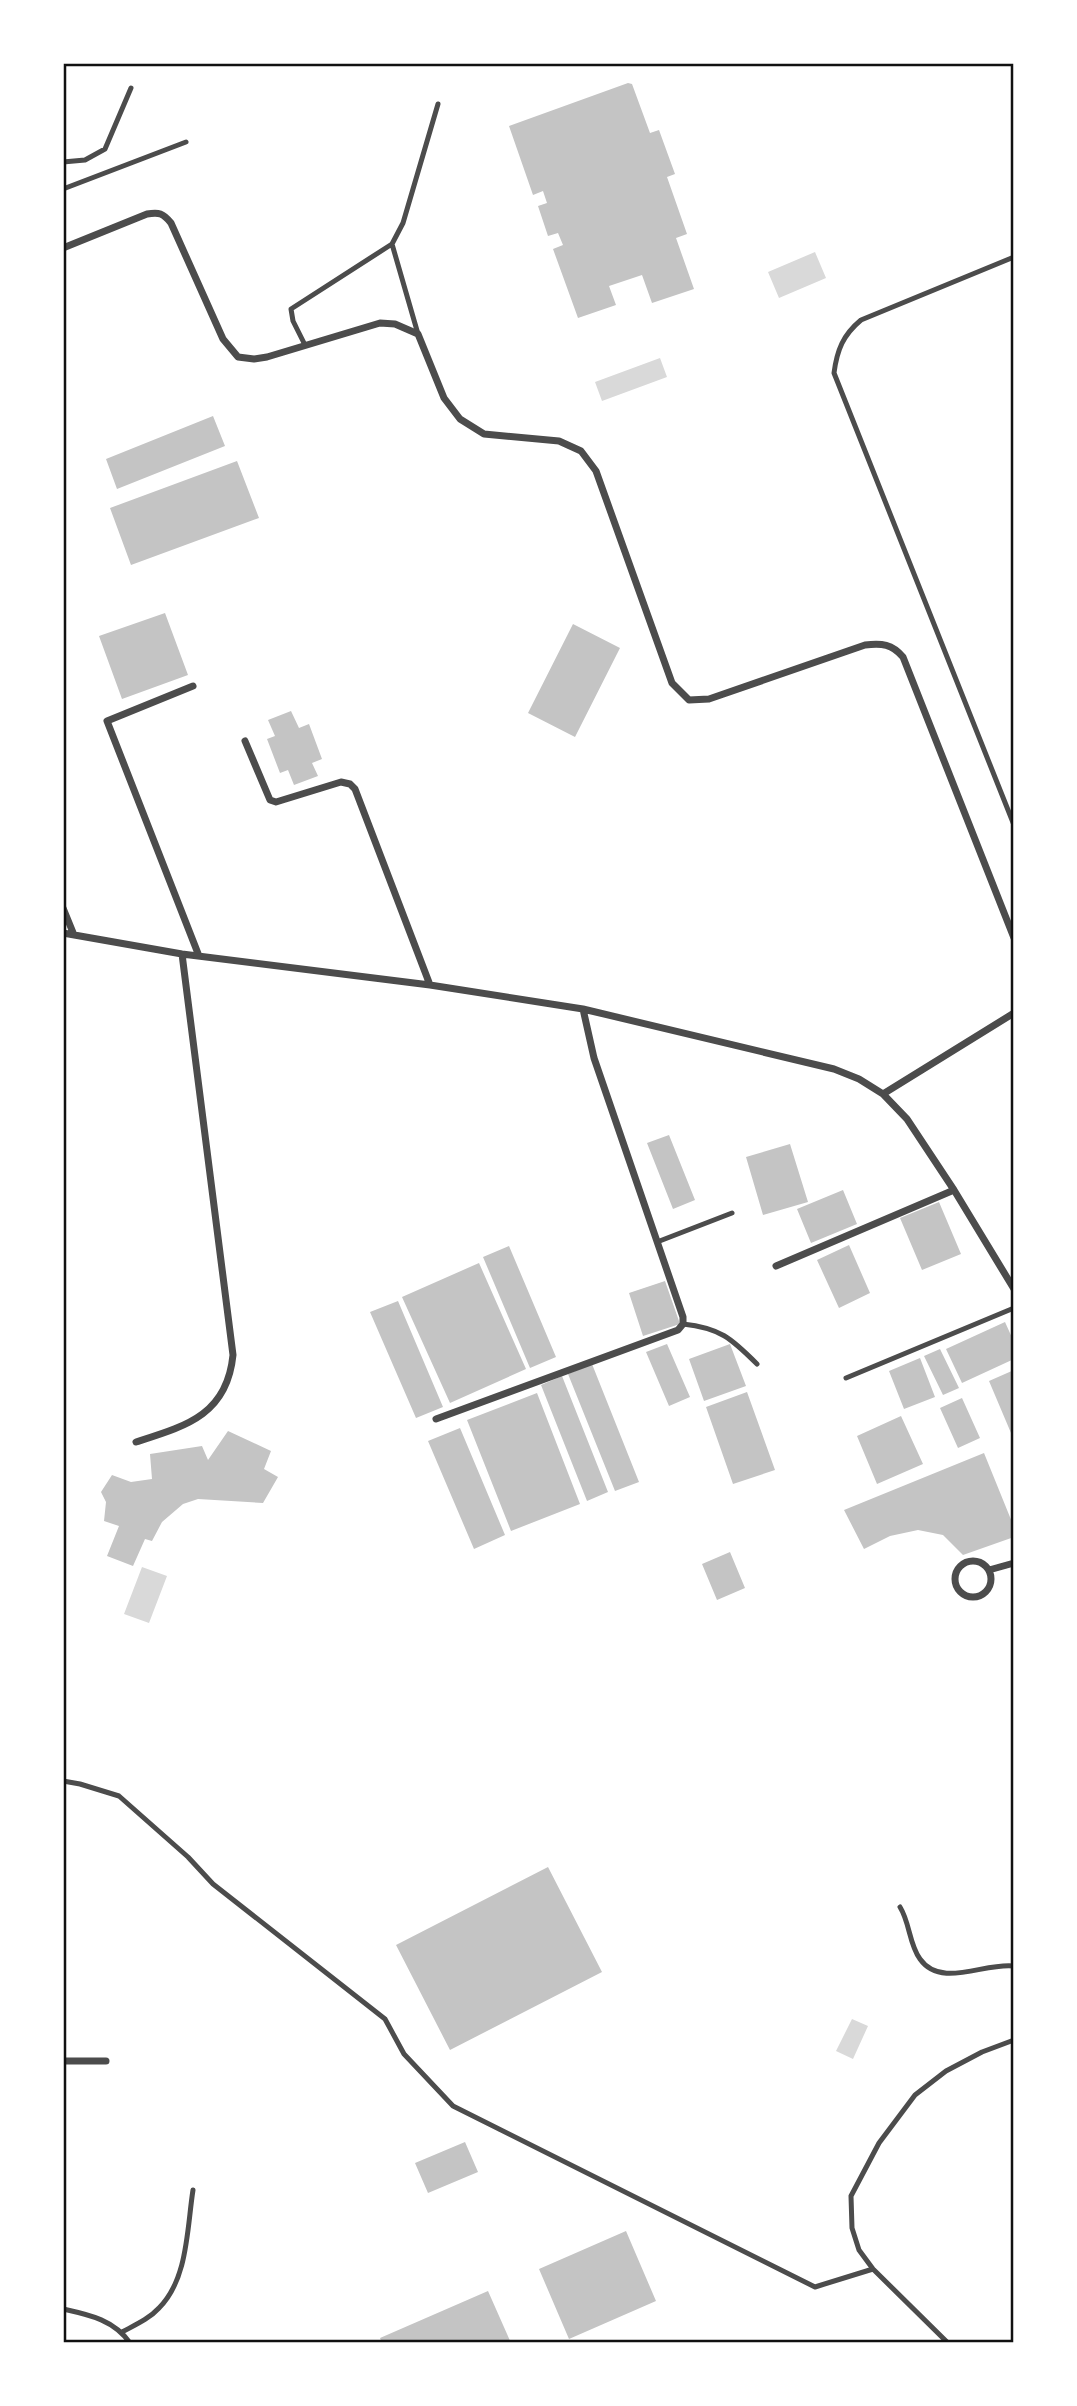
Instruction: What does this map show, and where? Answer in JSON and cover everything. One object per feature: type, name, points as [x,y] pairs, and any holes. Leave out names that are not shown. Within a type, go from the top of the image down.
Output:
[{"type":"street","points":[[63,247],[147,214],[157,212],[165,215],[223,339],[238,358],[254,359],[380,323],[395,324],[418,334],[444,398],[460,419],[484,434],[559,441],[581,451],[596,471],[671,683],[689,700],[709,699],[865,645],[889,645],[897,650],[903,657],[1014,938]]},
{"type":"street","points":[[192,686],[107,721],[199,956]]},
{"type":"street","points":[[246,741],[270,800],[276,802],[341,782],[350,784],[355,789],[430,985]]},
{"type":"street","points":[[63,908],[74,935]]},
{"type":"street","points":[[63,933],[182,954],[430,985],[583,1009],[834,1069],[859,1079],[883,1094],[906,1119],[954,1190],[1014,1289]]},
{"type":"street","points":[[136,1442],[180,1428],[208,1412],[232,1370],[233,1355],[182,954]]},
{"type":"street","points":[[436,1419],[678,1330],[683,1324],[683,1317],[594,1059],[583,1009]]},
{"type":"street","points":[[883,1094],[1014,1013]]},
{"type":"street","points":[[776,1266],[954,1190]]},
{"type":"street","points":[[981,1562],[989,1570],[989,1587],[981,1595],[963,1594],[956,1584],[956,1573],[964,1563],[981,1562]]},
{"type":"street","points":[[989,1570],[1014,1563]]},
{"type":"street","points":[[63,2061],[106,2062]]},
{"type":"lane","points":[[63,162],[85,160],[105,149],[131,88]]},
{"type":"lane","points":[[305,345],[290,314],[294,305],[392,244],[403,223],[438,104]]},
{"type":"lane","points":[[63,189],[186,142]]},
{"type":"lane","points":[[392,244],[418,334]]},
{"type":"lane","points":[[1014,257],[861,320],[849,330],[837,351],[834,373],[1011,811],[1014,825]]},
{"type":"lane","points":[[657,1242],[732,1213]]},
{"type":"lane","points":[[846,1378],[1014,1308]]},
{"type":"lane","points":[[683,1324],[709,1327],[726,1336],[757,1364]]},
{"type":"lane","points":[[63,1782],[80,1784],[119,1796],[188,1857],[213,1884],[385,2020],[404,2054],[453,2106],[815,2287],[873,2269]]},
{"type":"lane","points":[[900,1908],[920,1961],[931,1970],[956,1973],[1014,1966]]},
{"type":"lane","points":[[947,2343],[873,2269],[859,2250],[852,2228],[851,2196],[879,2143],[915,2095],[946,2071],[982,2052],[1014,2040]]},
{"type":"lane","points":[[122,2332],[146,2319],[160,2307],[181,2271],[193,2190]]},
{"type":"lane","points":[[63,2309],[90,2315],[115,2325],[130,2343]]},
{"type":"shaded area","points":[[815,252],[826,278],[779,298],[768,272]]},
{"type":"shaded area","points":[[660,358],[667,377],[602,401],[595,382]]},
{"type":"shaded area","points":[[142,1567],[167,1576],[149,1623],[124,1614]]},
{"type":"shaded area","points":[[852,2019],[868,2026],[853,2059],[836,2051]]},
{"type":"building","points":[[628,83],[632,84],[650,133],[659,130],[675,174],[667,177],[687,234],[676,238],[694,289],[652,303],[642,275],[609,286],[616,305],[578,318],[553,249],[563,245],[558,233],[548,236],[538,206],[547,203],[543,191],[533,195],[509,126]]},
{"type":"building","points":[[213,416],[225,446],[117,489],[106,459]]},
{"type":"building","points":[[237,461],[259,518],[131,565],[110,508]]},
{"type":"building","points":[[165,613],[188,675],[122,699],[99,636]]},
{"type":"building","points":[[573,624],[620,648],[575,737],[528,713]]},
{"type":"building","points":[[291,711],[299,728],[309,724],[322,759],[312,763],[318,776],[294,785],[288,770],[280,773],[267,739],[275,736],[268,720]]},
{"type":"building","points":[[669,1135],[695,1200],[673,1209],[647,1143]]},
{"type":"building","points":[[790,1144],[808,1202],[763,1215],[746,1157]]},
{"type":"building","points":[[843,1190],[857,1224],[811,1243],[797,1209]]},
{"type":"building","points":[[939,1202],[961,1254],[922,1270],[900,1218]]},
{"type":"building","points":[[849,1245],[870,1293],[839,1308],[817,1260]]},
{"type":"building","points":[[509,1246],[556,1357],[530,1368],[483,1257]]},
{"type":"building","points":[[479,1263],[526,1369],[450,1403],[402,1297]]},
{"type":"building","points":[[665,1281],[680,1324],[643,1336],[629,1293]]},
{"type":"building","points":[[398,1301],[443,1407],[416,1418],[370,1312]]},
{"type":"building","points":[[1005,1322],[1014,1342],[1014,1359],[962,1383],[946,1349]]},
{"type":"building","points":[[667,1344],[690,1397],[669,1406],[646,1352]]},
{"type":"building","points":[[730,1344],[746,1386],[704,1401],[689,1359]]},
{"type":"building","points":[[940,1349],[959,1388],[943,1395],[924,1356]]},
{"type":"building","points":[[920,1358],[935,1397],[904,1409],[889,1371]]},
{"type":"building","points":[[592,1364],[639,1482],[615,1491],[568,1374]]},
{"type":"building","points":[[1014,1370],[1014,1432],[1011,1433],[989,1381]]},
{"type":"building","points":[[562,1376],[608,1492],[587,1501],[541,1385]]},
{"type":"building","points":[[747,1392],[775,1470],[733,1484],[706,1407]]},
{"type":"building","points":[[537,1393],[580,1504],[511,1531],[467,1420]]},
{"type":"building","points":[[962,1398],[980,1438],[958,1448],[940,1408]]},
{"type":"building","points":[[901,1416],[923,1464],[877,1484],[857,1436]]},
{"type":"building","points":[[460,1428],[505,1535],[474,1549],[428,1441]]},
{"type":"building","points":[[228,1431],[271,1451],[264,1469],[278,1477],[263,1503],[198,1499],[183,1504],[162,1522],[152,1541],[145,1539],[133,1566],[107,1556],[119,1526],[104,1521],[106,1502],[101,1492],[112,1475],[131,1482],[152,1479],[150,1454],[202,1446],[208,1460]]},
{"type":"building","points":[[984,1453],[1014,1527],[1014,1537],[963,1555],[943,1535],[918,1530],[890,1536],[864,1549],[844,1510]]},
{"type":"building","points":[[730,1552],[745,1588],[717,1600],[702,1564]]},
{"type":"building","points":[[548,1867],[602,1972],[450,2050],[396,1945]]},
{"type":"building","points":[[465,2142],[478,2172],[428,2193],[415,2163]]},
{"type":"building","points":[[626,2231],[656,2301],[569,2339],[539,2269]]},
{"type":"building","points":[[488,2291],[511,2343],[382,2343],[380,2338]]}]
